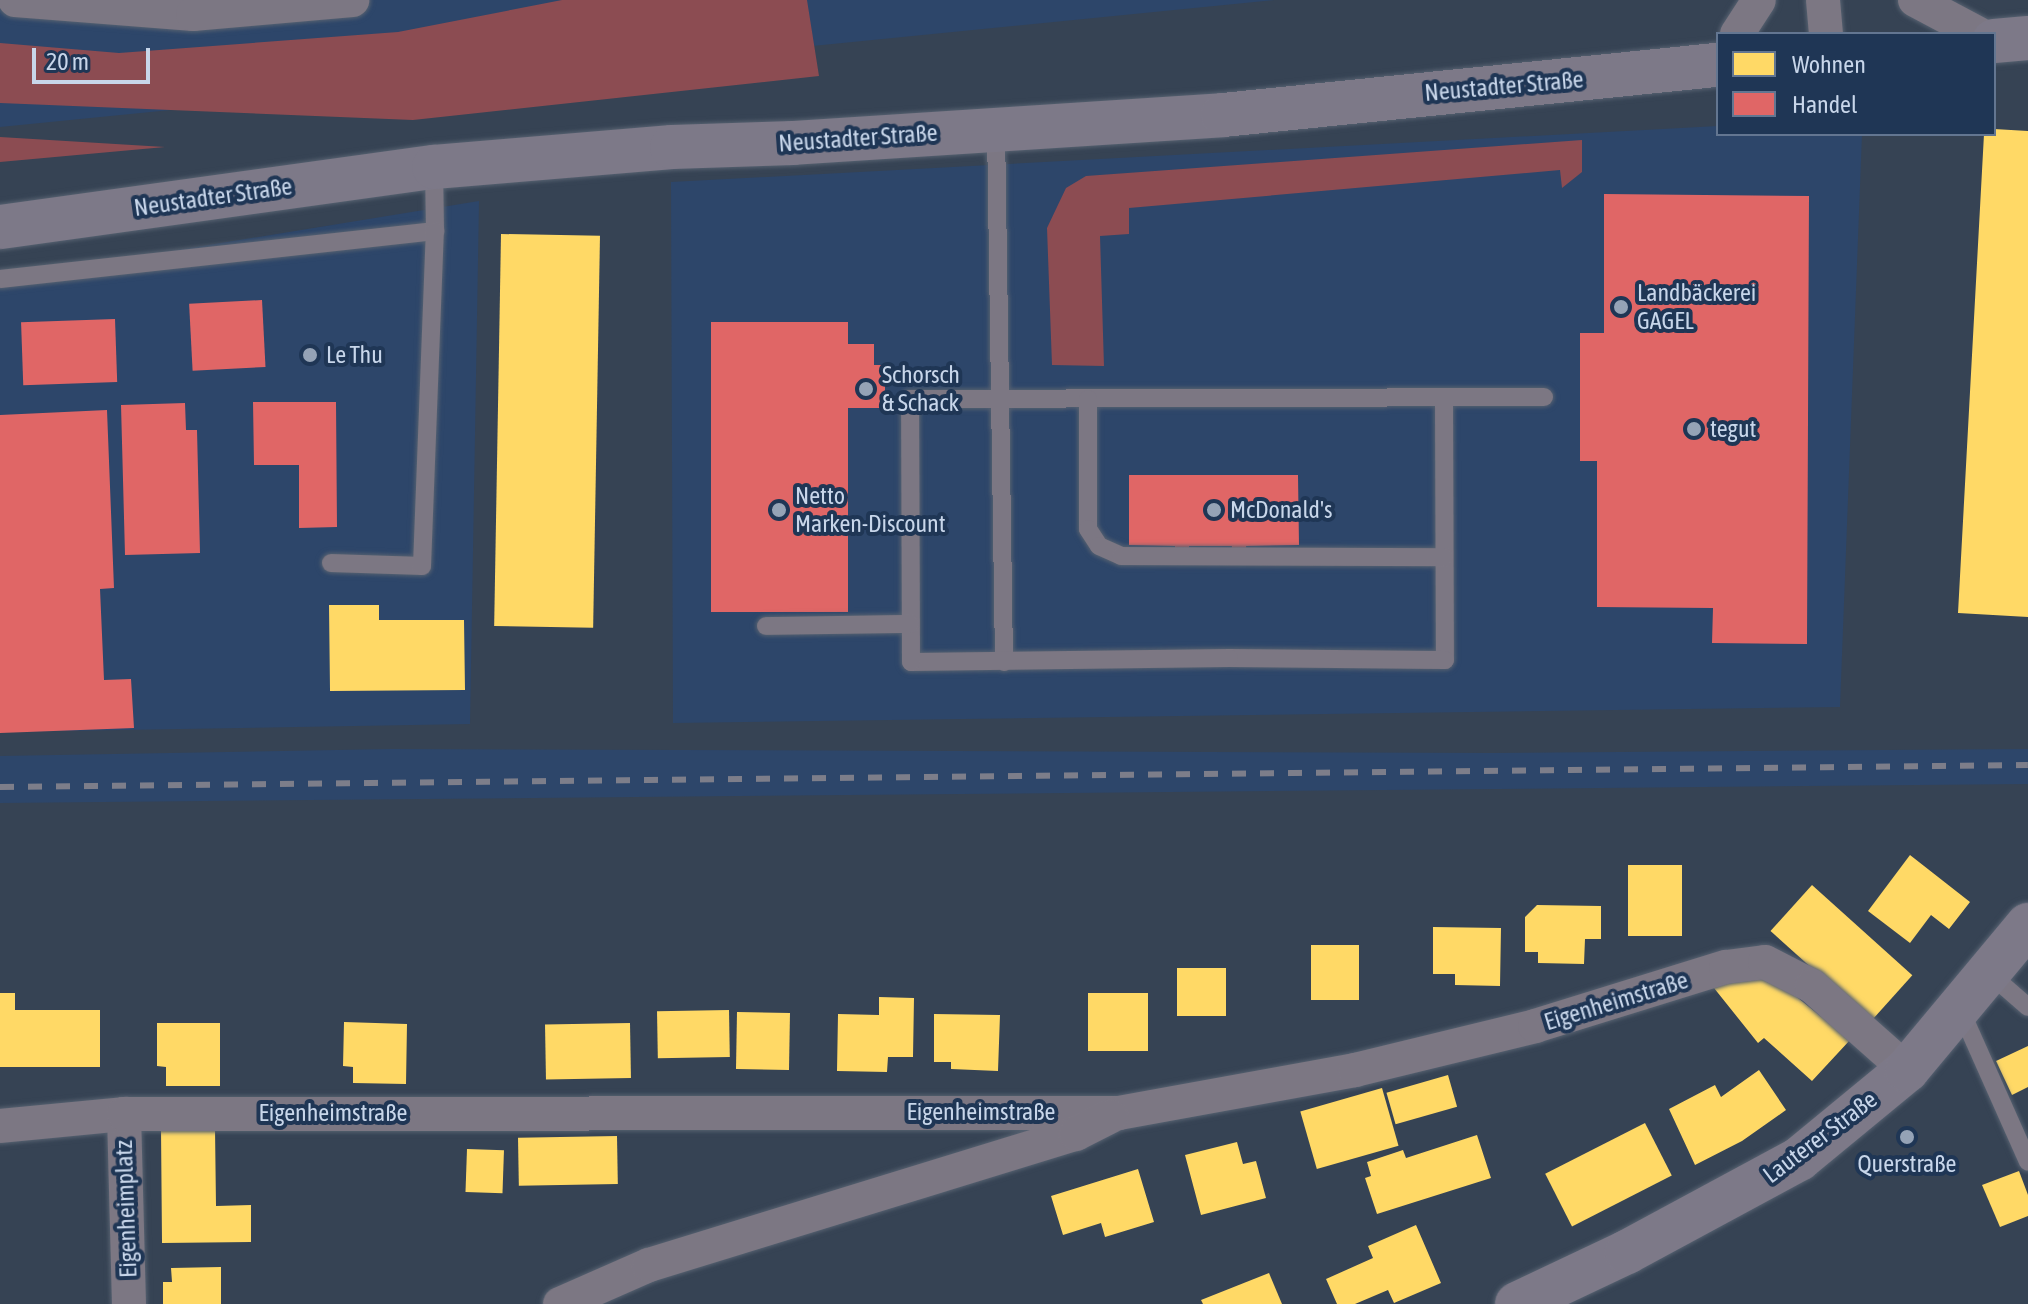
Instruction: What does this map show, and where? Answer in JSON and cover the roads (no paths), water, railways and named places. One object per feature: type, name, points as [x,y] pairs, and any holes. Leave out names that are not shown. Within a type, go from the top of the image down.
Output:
[{"type":"street","points":[[15,0],[193,14],[352,0]]},
{"type":"street","points":[[1738,32],[1759,0]]},
{"type":"street","points":[[1823,0],[1826,32]]},
{"type":"street","points":[[1915,0],[1975,32]]},
{"type":"street","points":[[1996,41],[2028,38]]},
{"type":"street","name":"Neustadter Straße","points":[[0,227],[434,167],[672,147],[793,143],[1223,115],[1716,58]]},
{"type":"street","name":"Lauterer Straße","points":[[1517,1304],[1764,1181],[1799,1159],[1907,1070],[2028,925]]},
{"type":"street","name":"Eigenheimstraße","points":[[0,1126],[124,1114],[1119,1113],[1355,1070],[1535,1026],[1726,967],[1765,962],[1812,986],[1907,1070]]},
{"type":"street","points":[[560,1304],[649,1265],[1076,1134],[1119,1113]]},
{"type":"street","name":"Eigenheimplatz","points":[[124,1114],[129,1304]]},
{"type":"lane","points":[[996,128],[1004,662]]},
{"type":"lane","points":[[331,563],[422,566],[435,231],[434,167]]},
{"type":"lane","points":[[0,279],[435,231]]},
{"type":"lane","points":[[1444,397],[1445,660],[1229,658],[911,662],[910,399],[1088,399],[1444,397],[1544,397]]},
{"type":"lane","points":[[1088,399],[1088,529],[1099,546],[1121,556],[1444,557]]},
{"type":"lane","points":[[766,626],[910,624]]},
{"type":"lane","points":[[1990,974],[2028,1007]]},
{"type":"lane","points":[[1960,1009],[2028,1162]]},
{"type":"railway","points":[[0,787],[2028,765]]},
{"type":"place","name":"Landbäckerei GAGEL","points":[[1621,307]]},
{"type":"place","name":"Le Thu","points":[[310,355]]},
{"type":"place","name":"Schorsch & Schack","points":[[866,389]]},
{"type":"place","name":"tegut","points":[[1694,429]]},
{"type":"place","name":"Netto Marken-Discount","points":[[779,510]]},
{"type":"place","name":"McDonald's","points":[[1214,510]]},
{"type":"place","name":"Querstraße","points":[[1907,1137]]}]
